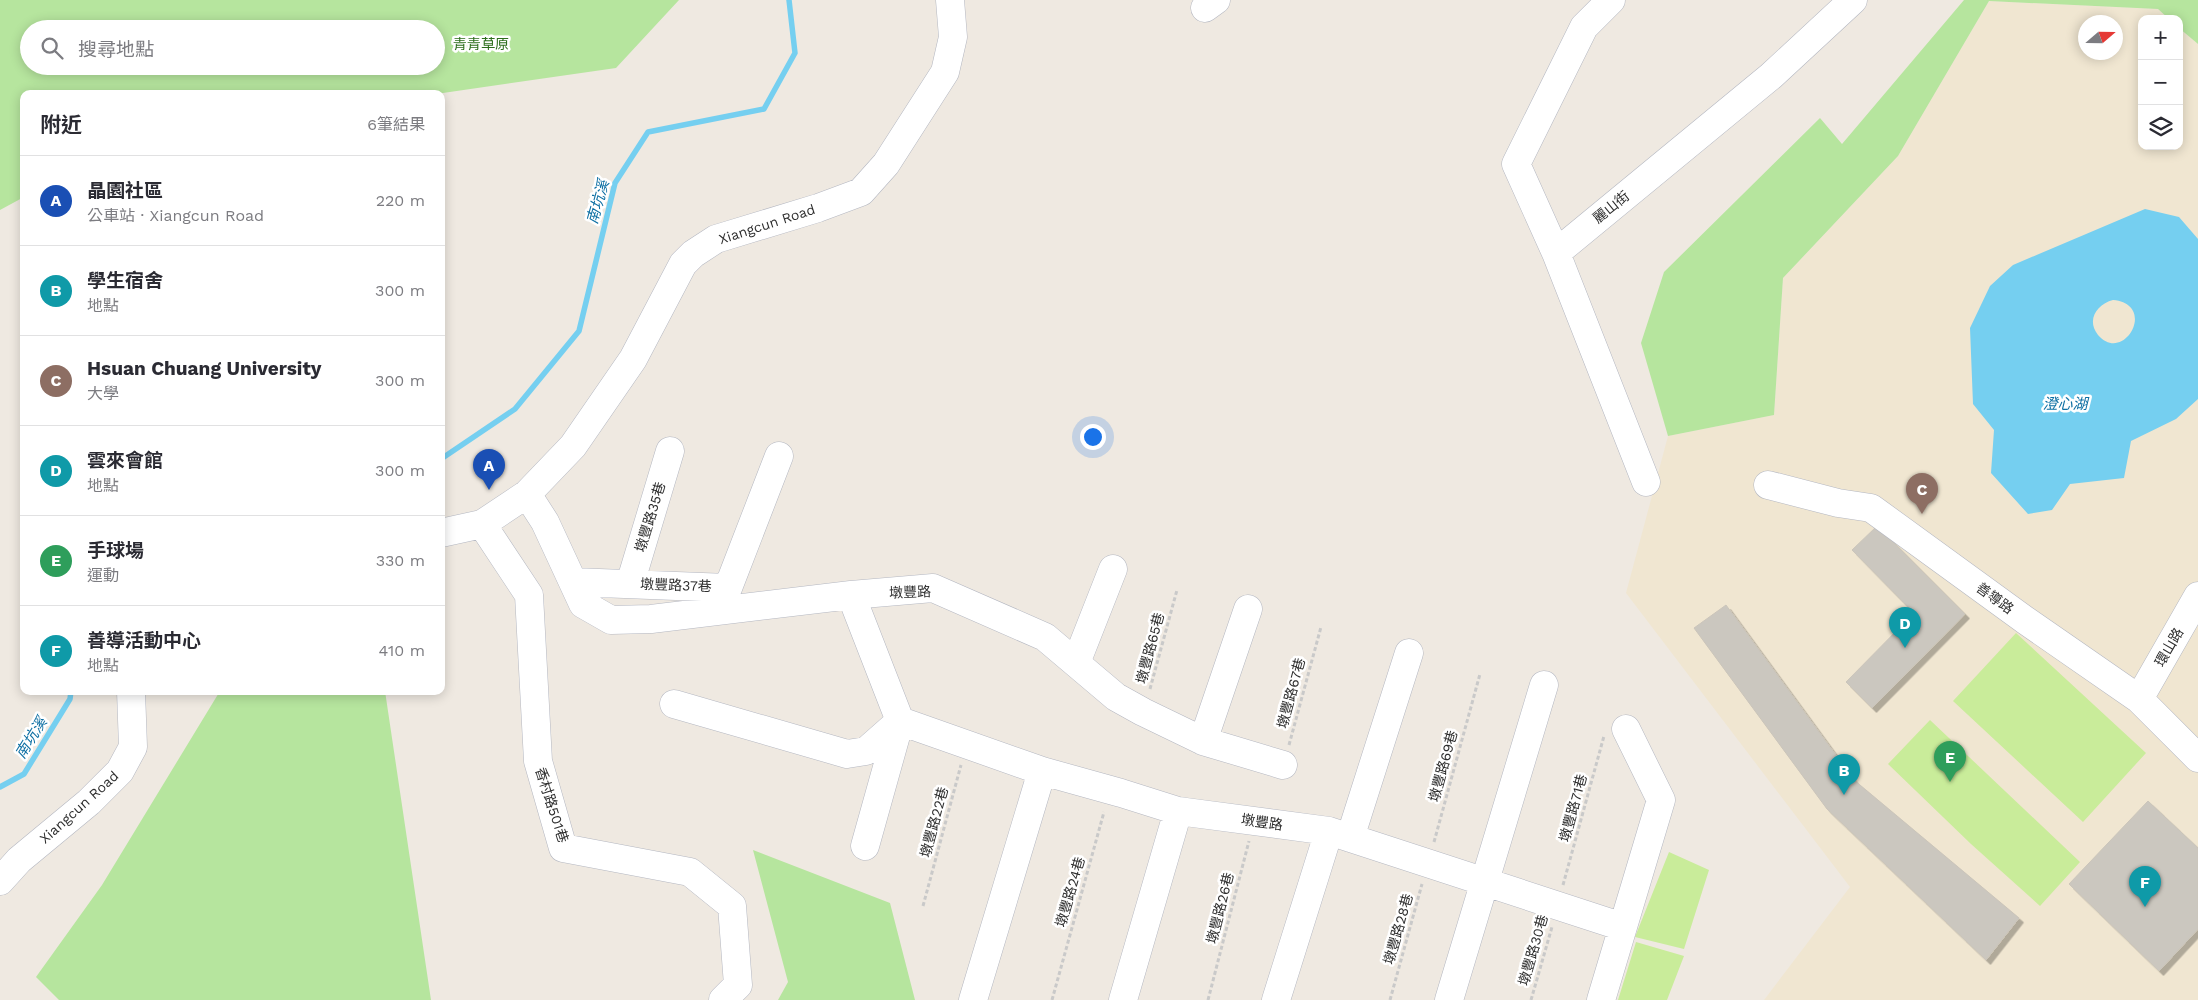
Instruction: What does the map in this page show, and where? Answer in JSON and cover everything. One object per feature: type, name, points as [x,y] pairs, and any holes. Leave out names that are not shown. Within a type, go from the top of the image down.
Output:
[{"type":"street","name":"Xiangcun Road","points":[[445,532],[482,524],[527,494],[573,446],[633,359],[683,264],[693,254],[716,239],[818,208],[861,192],[886,164],[944,72],[953,37],[950,0]]},
{"type":"street","points":[[1612,0],[1584,27],[1516,164],[1556,253],[1646,482]]},
{"type":"street","name":"麗山街","points":[[1556,253],[1771,76],[1853,0]]},
{"type":"street","name":"墩豐路35巷","points":[[630,584],[670,451]]},
{"type":"street","name":"墩豐路37巷","points":[[572,582],[728,588],[779,456]]},
{"type":"street","name":"善導路","points":[[1768,485],[1838,503],[1871,508],[2025,620],[2139,699],[2198,758]]},
{"type":"street","name":"墩豐路","points":[[527,494],[545,522],[583,604],[610,620],[651,619],[851,595],[933,588],[1045,637],[1116,697],[1144,712],[1204,741],[1283,765]]},
{"type":"street","name":"香村路501巷","points":[[482,524],[529,594],[538,761],[563,848],[690,872],[732,906],[738,985],[723,1000]]},
{"type":"street","points":[[1076,663],[1112,569]]},
{"type":"street","points":[[851,595],[900,721],[865,846]]},
{"type":"street","name":"環山路","points":[[2139,699],[2198,596]]},
{"type":"street","points":[[1204,741],[1248,609]]},
{"type":"street","points":[[1276,1000],[1409,653]]},
{"type":"street","points":[[1449,1000],[1544,686]]},
{"type":"street","name":"Xiangcun Road","points":[[0,881],[19,860],[89,802],[120,771],[133,747],[131,695]]},
{"type":"street","points":[[674,704],[847,754],[866,751],[900,721]]},
{"type":"street","name":"墩豐路","points":[[900,721],[1042,771],[1178,811],[1339,835],[1623,927]]},
{"type":"street","points":[[1601,1000],[1661,800],[1615,732]]},
{"type":"street","points":[[973,1000],[1042,771]]},
{"type":"street","points":[[1123,1000],[1178,811]]},
{"type":"path","name":"墩豐路65巷","points":[[1144,712],[1177,590]]},
{"type":"path","name":"墩豐路67巷","points":[[1283,765],[1321,627]]},
{"type":"path","name":"墩豐路69巷","points":[[1428,863],[1480,674]]},
{"type":"path","name":"墩豐路71巷","points":[[1558,906],[1615,732]]},
{"type":"path","name":"墩豐路22巷","points":[[923,906],[967,745]]},
{"type":"path","name":"墩豐路24巷","points":[[1052,1000],[1110,790]]},
{"type":"path","name":"墩豐路26巷","points":[[1208,1000],[1254,821]]},
{"type":"path","name":"墩豐路28巷","points":[[1390,1000],[1428,863]]},
{"type":"path","name":"墩豐路30巷","points":[[1531,1000],[1558,906]]},
{"type":"shaded area","points":[[1989,1],[2158,9],[2165,15],[2138,15],[2138,150],[2183,150],[2183,31],[2198,44],[2198,1000],[1764,1000],[1850,887],[1626,593],[1668,436],[1774,415],[1783,278],[1898,156]]},
{"type":"green space","name":"青青草原","points":[[0,0],[679,0],[616,68],[445,93],[445,90],[20,90],[20,199],[0,210]]},
{"type":"green space","points":[[1964,0],[2198,0],[2198,44],[2183,31],[2183,15],[2165,15],[2158,9],[1989,1],[1898,156],[1783,278],[1774,415],[1668,436],[1641,343],[1664,272],[1820,118],[1842,144]]},
{"type":"green space","points":[[2016,633],[2146,753],[2083,822],[1953,701]]},
{"type":"green space","points":[[218,695],[386,695],[431,1000],[59,1000],[36,977],[102,885]]},
{"type":"green space","points":[[1930,720],[2080,862],[2040,906],[1971,844],[1888,764]]},
{"type":"green space","points":[[753,850],[890,903],[915,1000],[778,1000],[788,982]]},
{"type":"green space","points":[[1669,852],[1709,870],[1684,949],[1635,937]]},
{"type":"green space","points":[[1636,942],[1684,956],[1667,1000],[1618,1000]]},
{"type":"water","name":"澄心湖","points":[[2145,209],[2179,217],[2198,239],[2198,399],[2176,419],[2131,441],[2124,478],[2070,484],[2052,510],[2028,514],[1991,473],[1994,430],[1973,404],[1970,328],[1990,286],[2013,265]],"holes":[[[2113,300],[2126,304],[2133,311],[2135,321],[2132,330],[2126,338],[2118,343],[2108,342],[2098,335],[2095,329],[2093,324],[2095,313],[2102,305]]]},
{"type":"building","points":[[1877,526],[1965,614],[1872,708],[1846,682],[1914,613],[1852,550]]},
{"type":"building","points":[[1726,605],[1854,780],[2019,918],[1986,960],[1827,809],[1694,628]]},
{"type":"building","points":[[2148,801],[2198,848],[2198,929],[2159,971],[2069,884]]},
{"type":"waterway","name":"南坑溪","points":[[445,456],[515,409],[579,331],[615,183],[648,132],[764,109],[795,53],[789,0]]},
{"type":"waterway","name":"南坑溪","points":[[0,787],[24,774],[70,699],[70,695]]},
{"type":"place","name":"晶園社區","points":[[489,490]]},
{"type":"place","name":"Hsuan Chuang University","points":[[1922,514]]},
{"type":"place","name":"雲來會館","points":[[1905,648]]},
{"type":"place","name":"手球場","points":[[1950,782]]},
{"type":"place","name":"學生宿舍","points":[[1844,795]]},
{"type":"place","name":"善導活動中心","points":[[2145,907]]}]
